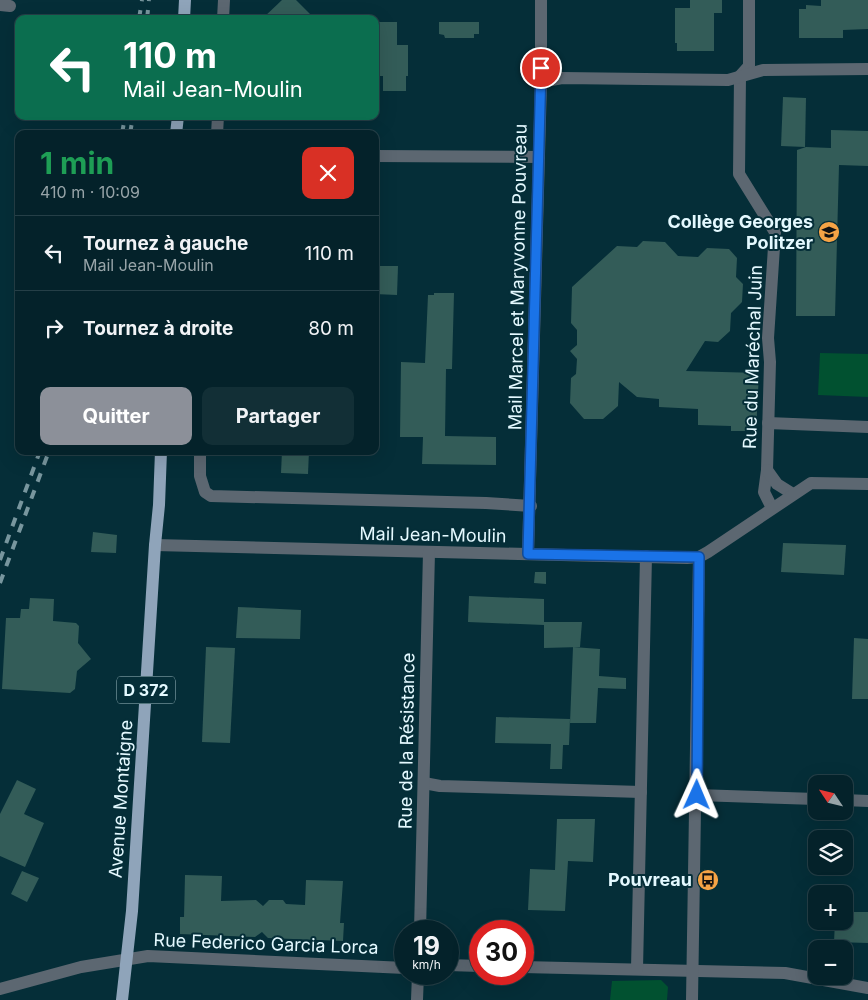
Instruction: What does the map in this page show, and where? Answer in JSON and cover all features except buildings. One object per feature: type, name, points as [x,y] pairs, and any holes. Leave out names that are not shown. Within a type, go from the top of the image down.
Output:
[{"type":"main road","points":[[184,15],[185,0]]},
{"type":"main road","name":"Avenue Montaigne","points":[[122,1000],[132,911],[161,455]]},
{"type":"street","points":[[223,15],[224,0]]},
{"type":"street","name":"Mail Marcel et Maryvonne Pouvreau","points":[[528,554],[531,506],[541,82],[541,0]]},
{"type":"street","points":[[740,76],[749,66],[749,0]]},
{"type":"street","points":[[541,82],[562,78],[728,80],[763,70],[868,69]]},
{"type":"street","name":"Rue du Maréchal Juin","points":[[740,76],[739,174],[775,232],[768,338],[770,362],[767,470],[764,492],[772,508]]},
{"type":"street","points":[[379,156],[539,157]]},
{"type":"street","points":[[768,423],[868,427]]},
{"type":"street","name":"Mail Jean-Moulin","points":[[200,455],[200,476],[205,492],[211,496],[227,498],[486,502],[531,506]]},
{"type":"street","name":"Rue du Maréchal Juin","points":[[767,470],[777,484],[793,494]]},
{"type":"street","points":[[692,1000],[697,795],[699,557],[811,483],[868,484]]},
{"type":"street","name":"Mail Jean-Moulin","points":[[154,545],[699,557]]},
{"type":"street","name":"Rue de la Résistance","points":[[420,920],[429,552]]},
{"type":"street","points":[[637,969],[646,556]]},
{"type":"street","points":[[424,783],[440,786],[640,792]]},
{"type":"street","points":[[697,795],[808,799]]},
{"type":"street","points":[[853,800],[868,801]]},
{"type":"street","name":"Rue Federico Garcia Lorca","points":[[0,988],[81,967],[148,956],[394,967]]},
{"type":"street","points":[[534,967],[786,973],[868,988]]},
{"type":"street","points":[[417,1000],[418,985]]},
{"type":"green space","points":[[820,353],[868,354],[868,397],[818,395]]},
{"type":"green space","points":[[661,980],[668,987],[667,1000],[610,1000],[612,981]]},
{"type":"railway","points":[[140,15],[142,0]]},
{"type":"railway","points":[[147,15],[149,0]]},
{"type":"railway","points":[[123,130],[124,120]]},
{"type":"railway","points":[[131,130],[132,120]]},
{"type":"railway","points":[[0,560],[39,455]]},
{"type":"railway","points":[[0,583],[48,455]]},
{"type":"place","name":"Collège Georges Politzer","points":[[829,232]]},
{"type":"place","name":"Pouvreau","points":[[708,880]]},
{"type":"route","points":[[541,68],[531,506],[528,554],[699,557],[697,795]]}]
